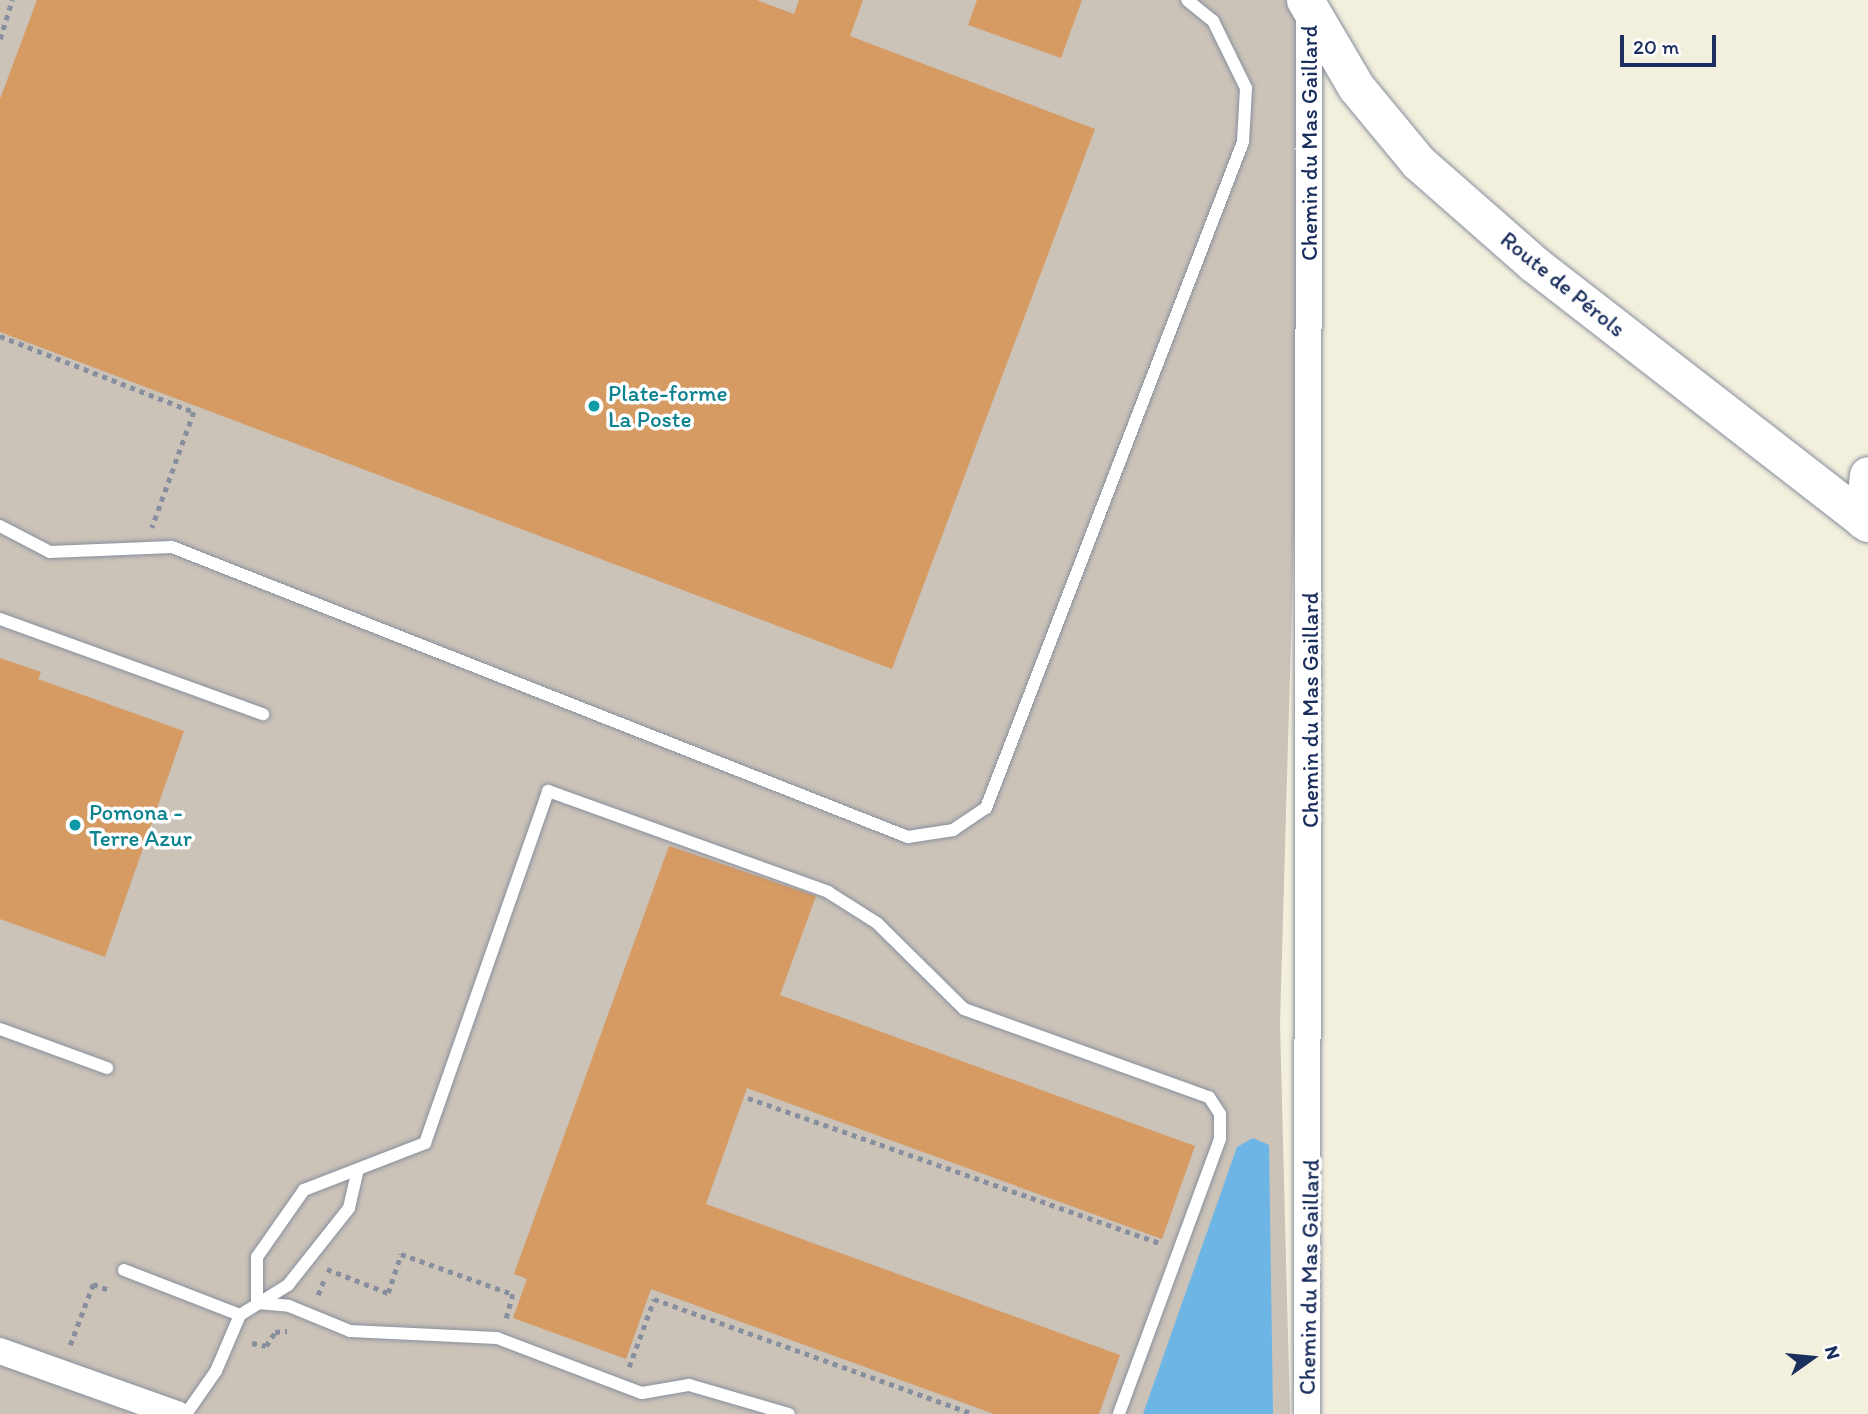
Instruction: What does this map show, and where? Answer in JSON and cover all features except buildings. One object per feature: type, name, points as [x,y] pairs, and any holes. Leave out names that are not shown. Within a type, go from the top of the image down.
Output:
[{"type":"street","name":"Route de Pérols","points":[[1307,3],[1356,87],[1418,162],[1534,264],[1866,521]]},
{"type":"street","name":"Chemin du Mas Gaillard","points":[[1307,3],[1307,1414]]},
{"type":"street","points":[[1866,521],[1868,475]]},
{"type":"street","points":[[0,1351],[177,1414]]},
{"type":"lane","points":[[0,526],[50,552],[172,547],[908,837],[953,830],[986,808],[1243,142],[1246,88],[1213,22],[1187,0]]},
{"type":"lane","points":[[0,619],[263,714]]},
{"type":"lane","points":[[257,1303],[257,1257],[272,1228],[304,1190],[358,1173],[425,1143],[548,791],[828,892],[877,923],[964,1009],[1209,1097],[1220,1114],[1220,1139],[1119,1414]]},
{"type":"lane","points":[[0,1029],[107,1068]]},
{"type":"lane","points":[[186,1414],[216,1371],[240,1315],[288,1284],[307,1262],[349,1208],[358,1173]]},
{"type":"lane","points":[[124,1270],[240,1315]]},
{"type":"lane","points":[[257,1303],[289,1306],[349,1331],[497,1338],[642,1393],[689,1385],[789,1414]]},
{"type":"path","points":[[0,39],[12,0]]},
{"type":"path","points":[[0,336],[194,412],[144,548]]},
{"type":"path","points":[[748,1098],[1179,1250]]},
{"type":"path","points":[[307,1262],[388,1293],[401,1254],[513,1294],[504,1326],[517,1330]]},
{"type":"path","points":[[617,1363],[629,1367],[654,1299],[974,1414]]},
{"type":"shaded area","points":[[0,0],[1300,0],[1309,7],[1280,1024],[1290,1414],[0,1414]]},
{"type":"water","points":[[1253,1138],[1269,1145],[1273,1414],[1143,1414],[1237,1147]]},
{"type":"place","name":"Plate-forme La Poste","points":[[594,406]]},
{"type":"place","name":"Pomona - Terre Azur","points":[[75,825]]}]
